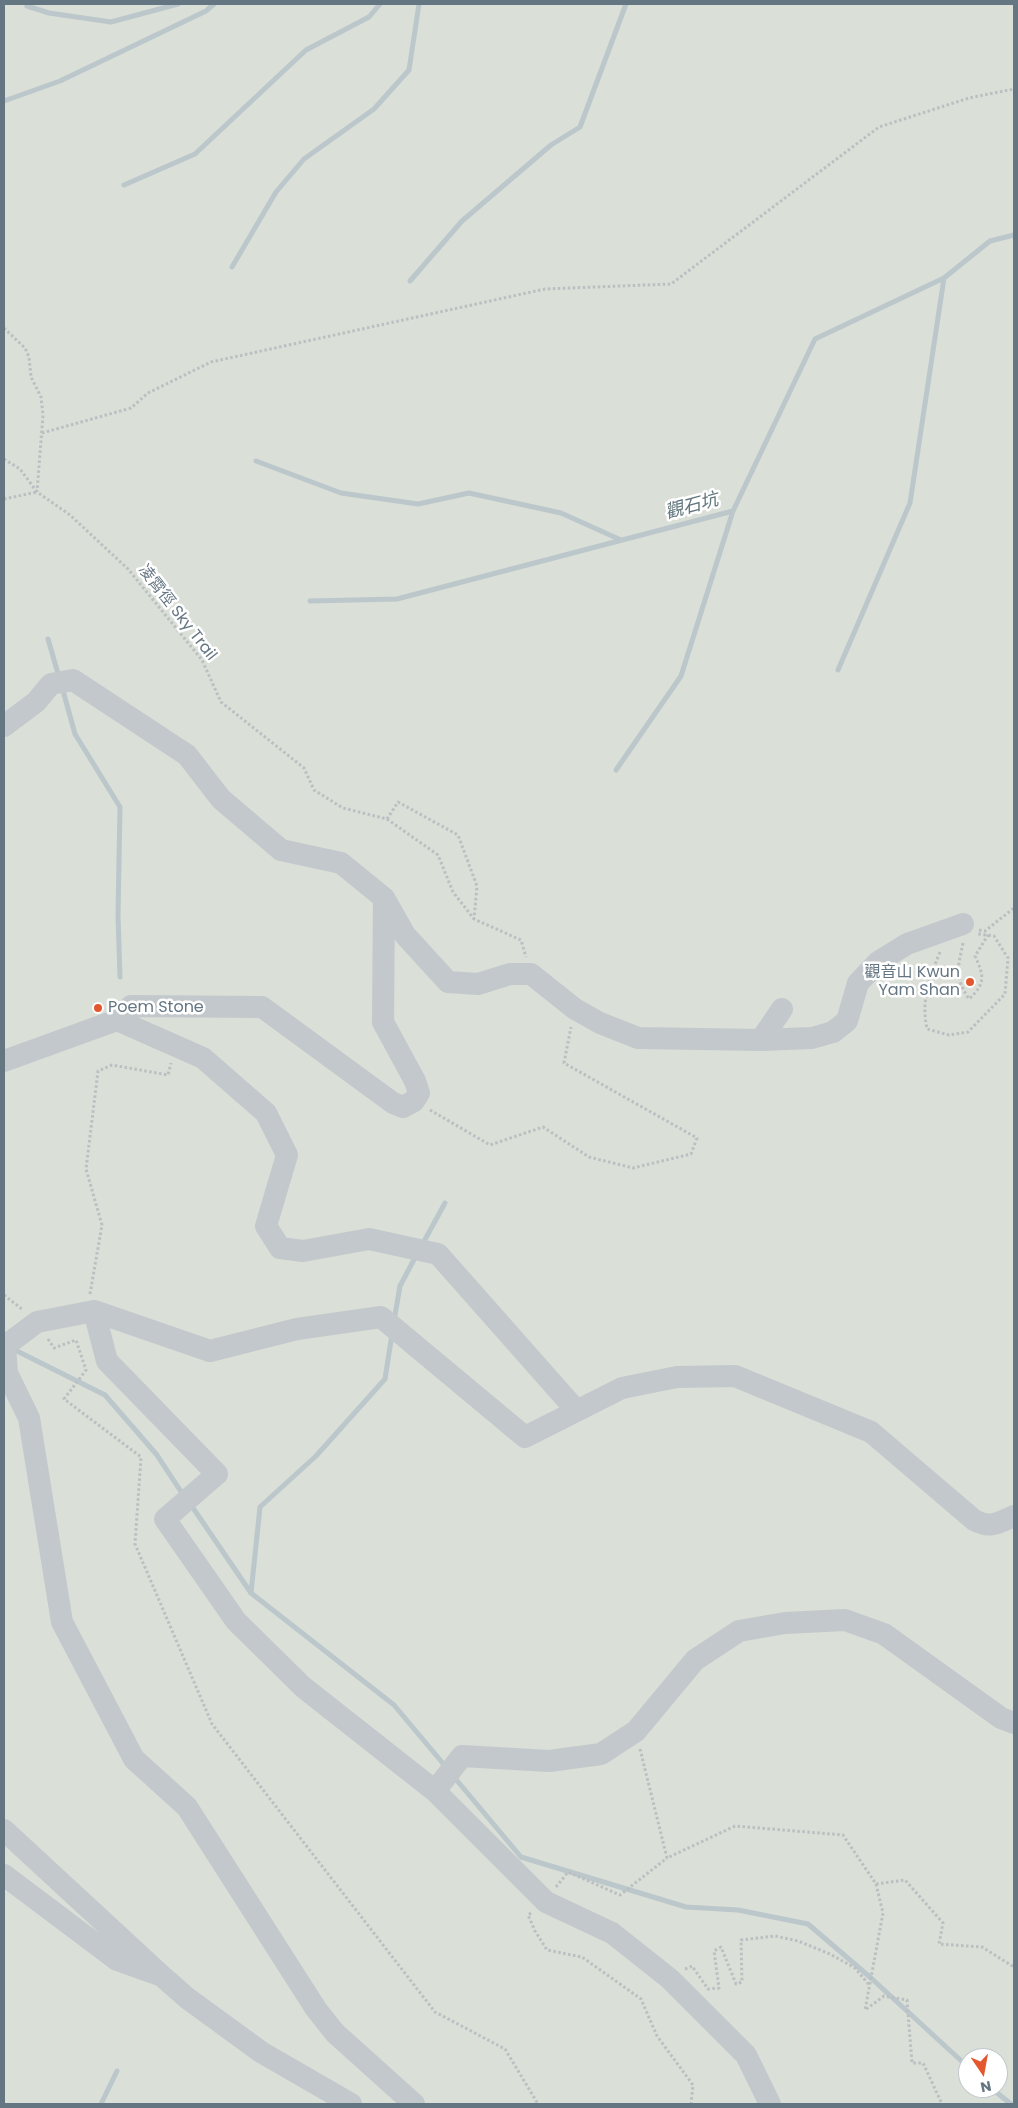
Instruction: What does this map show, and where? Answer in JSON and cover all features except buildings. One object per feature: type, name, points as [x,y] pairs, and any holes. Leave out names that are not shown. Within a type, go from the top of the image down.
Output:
[{"type":"lane","points":[[4,726],[36,702],[51,684],[73,680],[187,755],[221,799],[281,850],[341,863],[384,898],[405,935],[448,982],[478,984],[510,974],[531,974],[575,1009],[600,1024],[638,1038],[762,1040],[812,1038],[833,1032],[847,1021],[858,983],[878,962],[908,944],[936,932],[969,933]]},
{"type":"lane","points":[[4,1061],[117,1020],[131,1006],[262,1007],[393,1103],[403,1107],[414,1101],[419,1093],[415,1081],[383,1022],[384,898]]},
{"type":"lane","points":[[762,1040],[782,1009]]},
{"type":"lane","points":[[117,1020],[203,1058],[266,1113],[287,1155],[266,1226],[280,1248],[303,1251],[369,1239],[438,1254],[576,1410]]},
{"type":"lane","points":[[90,1312],[107,1361],[217,1474],[165,1519],[236,1621],[303,1687],[435,1792],[546,1902],[612,1932],[670,1978],[746,2055],[770,2104]]},
{"type":"lane","points":[[414,2104],[335,2032],[316,2009],[187,1806],[134,1759],[62,1622],[29,1418],[7,1373],[5,1346],[37,1322],[90,1312],[210,1351],[297,1328],[381,1318],[525,1437],[622,1388],[676,1377],[735,1376],[871,1432],[974,1520],[985,1526],[997,1524],[1014,1516]]},
{"type":"lane","points":[[435,1792],[462,1756],[549,1761],[601,1754],[636,1731],[695,1660],[739,1630],[785,1623],[845,1620],[884,1634],[1001,1718],[1014,1723]]},
{"type":"lane","points":[[4,1830],[186,1998],[261,2052],[351,2104]]},
{"type":"lane","points":[[4,1875],[117,1960],[162,1976]]},
{"type":"path","points":[[42,432],[131,408],[148,393],[211,362],[545,289],[671,284],[879,127],[969,98],[1014,89]]},
{"type":"path","points":[[4,328],[25,348],[29,357],[31,377],[41,398],[42,432],[37,492],[4,499]]},
{"type":"path","name":"凌霄徑 Sky Trail","points":[[4,460],[20,469],[37,492],[70,515],[128,569],[202,660],[221,702],[304,768],[314,790],[343,808],[387,820],[438,855],[453,892],[474,919]]},
{"type":"path","points":[[387,820],[398,802],[458,835],[477,886],[474,919],[521,940],[531,974]]},
{"type":"path","points":[[969,933],[985,931],[1014,908]]},
{"type":"path","points":[[936,932],[941,950],[926,986],[924,1017],[927,1029],[949,1035],[968,1032],[1005,994],[1008,958],[994,936],[969,933]]},
{"type":"path","points":[[969,933],[957,973],[960,987],[969,999],[980,989],[982,973],[975,956],[988,935]]},
{"type":"path","points":[[414,1101],[490,1145],[543,1127],[589,1157],[633,1168],[690,1154],[698,1138],[564,1063],[575,1009]]},
{"type":"path","points":[[90,1312],[102,1225],[86,1169],[98,1071],[112,1065],[168,1075],[171,1062],[164,1056]]},
{"type":"path","points":[[4,1295],[37,1322],[54,1348],[76,1340],[86,1370],[64,1399],[141,1458],[135,1544],[212,1724],[435,2012],[506,2049],[538,2104]]},
{"type":"path","points":[[636,1731],[667,1858]]},
{"type":"path","points":[[691,2104],[693,2085],[657,2036],[641,1999],[582,1957],[547,1950],[528,1915],[546,1902],[568,1872],[620,1896],[667,1858],[735,1826],[843,1835],[876,1884],[883,1912],[865,2010],[884,1996],[907,2000],[912,2063],[923,2063],[942,2104]]},
{"type":"path","points":[[876,1884],[905,1880],[943,1923],[939,1944],[982,1947],[1014,1967]]},
{"type":"path","points":[[684,1970],[692,1966],[708,1989],[719,1988],[714,1951],[721,1947],[736,1984],[742,1982],[741,1940],[775,1936],[798,1941],[830,1954],[855,1968],[870,1986]]},
{"type":"shaded area","points":[[4,4],[1014,4],[1014,2104],[4,2104]]},
{"type":"waterway","points":[[27,6],[49,13],[111,22],[178,4]]},
{"type":"waterway","points":[[4,101],[60,81],[206,11],[214,4]]},
{"type":"waterway","points":[[124,185],[195,154],[306,50],[369,17],[380,4]]},
{"type":"waterway","points":[[232,267],[276,192],[304,159],[374,109],[409,70],[419,4]]},
{"type":"waterway","points":[[410,281],[462,221],[551,145],[580,127],[626,4]]},
{"type":"waterway","name":"觀石坑","points":[[310,601],[397,599],[733,511],[815,339],[944,278],[990,241],[1014,235]]},
{"type":"waterway","points":[[838,670],[910,503],[944,278]]},
{"type":"waterway","points":[[256,461],[341,493],[418,504],[469,493],[561,513],[621,540]]},
{"type":"waterway","points":[[616,770],[681,676],[733,511]]},
{"type":"waterway","points":[[48,639],[59,677]]},
{"type":"waterway","points":[[62,687],[75,734],[120,807],[118,915],[120,977]]},
{"type":"waterway","points":[[422,1245],[445,1203]]},
{"type":"waterway","points":[[394,1321],[400,1286],[417,1254]]},
{"type":"waterway","points":[[251,1593],[260,1507],[316,1456],[385,1379],[392,1334]]},
{"type":"waterway","points":[[13,1349],[105,1395],[157,1455],[184,1496]]},
{"type":"waterway","points":[[191,1505],[251,1593],[394,1705],[446,1767]]},
{"type":"waterway","points":[[454,1777],[521,1857],[686,1907],[738,1910],[808,1924],[871,1978],[958,2058]]},
{"type":"waterway","points":[[101,2104],[117,2071]]},
{"type":"waterway","points":[[1004,2098],[1011,2104]]},
{"type":"place","name":"觀音山 Kwun Yam Shan","points":[[970,982]]},
{"type":"place","name":"Poem Stone","points":[[98,1008]]}]
